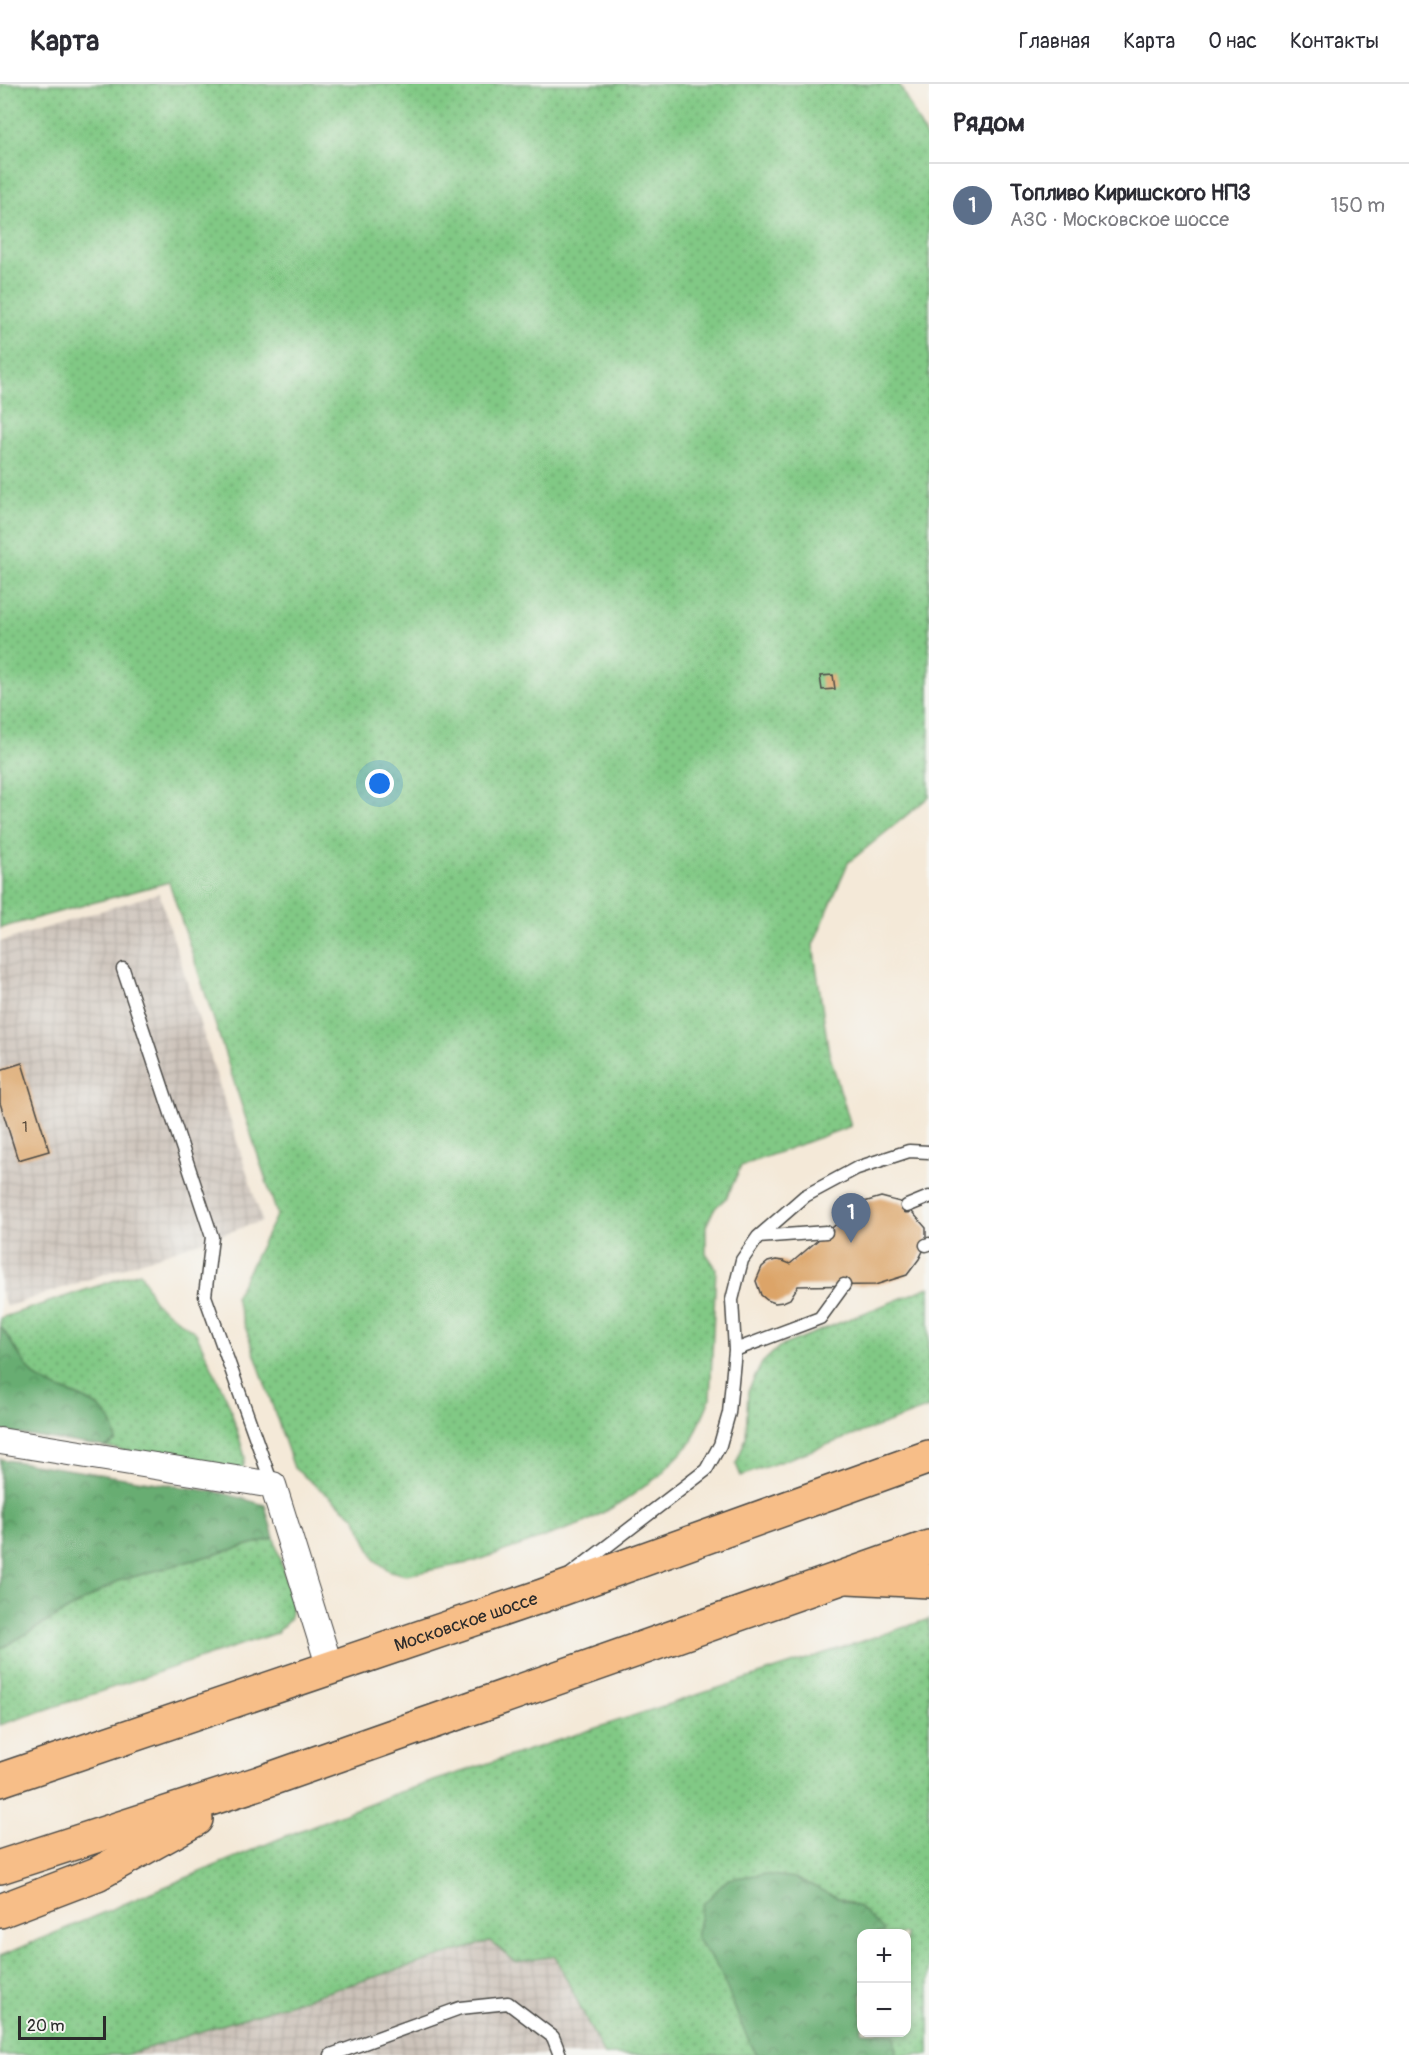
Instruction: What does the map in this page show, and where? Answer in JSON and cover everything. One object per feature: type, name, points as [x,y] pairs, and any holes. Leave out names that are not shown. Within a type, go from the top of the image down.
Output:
[{"type":"main road","name":"Московское шоссе","points":[[0,1780],[542,1596],[929,1457]]},
{"type":"main road","points":[[0,1867],[260,1783],[929,1547]]},
{"type":"main road","points":[[848,1577],[929,1581]]},
{"type":"main road","points":[[0,1911],[97,1874],[260,1783]]},
{"type":"street","points":[[0,1441],[273,1485],[330,1668]]},
{"type":"lane","points":[[123,969],[212,1238],[205,1296],[273,1485]]},
{"type":"lane","points":[[542,1596],[706,1470],[720,1446],[729,1413],[735,1350],[732,1300],[742,1260],[758,1237],[805,1196],[857,1168],[909,1151],[929,1152]]},
{"type":"lane","points":[[907,1206],[929,1197]]},
{"type":"lane","points":[[758,1237],[826,1232]]},
{"type":"lane","points":[[735,1350],[820,1318],[844,1285]]},
{"type":"lane","points":[[330,2055],[460,2008],[508,2003],[553,2037],[560,2055]]},
{"type":"shaded area","points":[[159,893],[262,1221],[6,1307],[0,1289],[0,942]]},
{"type":"shaded area","points":[[490,1941],[516,1962],[555,1956],[604,2055],[125,2055]]},
{"type":"green space","points":[[0,84],[899,84],[929,143],[929,797],[848,863],[813,945],[829,1053],[851,1126],[741,1166],[727,1197],[714,1209],[706,1226],[706,1253],[716,1268],[710,1399],[691,1443],[659,1476],[624,1501],[584,1523],[473,1562],[406,1575],[390,1571],[375,1560],[355,1517],[294,1468],[235,1297],[277,1214],[169,882],[0,928]]},
{"type":"green space","points":[[140,1272],[155,1303],[196,1333],[229,1404],[245,1457],[242,1473],[105,1447],[115,1441],[112,1426],[105,1414],[86,1399],[49,1385],[33,1375],[0,1325],[0,1318]]},
{"type":"green space","points":[[929,1287],[929,1408],[741,1476],[736,1464],[746,1438],[748,1391],[762,1363],[779,1347]]},
{"type":"green space","points":[[0,1325],[33,1375],[49,1385],[86,1400],[106,1414],[116,1441],[105,1447],[0,1431]]},
{"type":"green space","points":[[0,1459],[223,1493],[265,1505],[274,1538],[118,1581],[0,1649]]},
{"type":"green space","points":[[274,1538],[292,1600],[290,1619],[276,1633],[0,1725],[0,1649],[118,1581]]},
{"type":"green space","points":[[929,1619],[929,2055],[604,2055],[555,1956],[516,1962],[490,1941],[125,2055],[0,2055],[0,1956],[281,1838],[391,1795]]},
{"type":"green space","points":[[763,1874],[795,1878],[859,1907],[882,1929],[857,1929],[857,2037],[894,2037],[896,2055],[757,2055],[744,2031],[720,1971],[696,1938],[703,1904],[728,1879]]},
{"type":"building","points":[[833,675],[835,689],[822,690],[820,676]]},
{"type":"building","points":[[22,1063],[49,1151],[18,1160],[0,1103],[0,1070]]},
{"type":"building","points":[[881,1197],[907,1206],[926,1228],[926,1245],[907,1275],[875,1285],[798,1286],[790,1299],[783,1302],[775,1303],[761,1295],[756,1281],[762,1267],[768,1262],[776,1260],[790,1264],[861,1203]]},
{"type":"place","name":"Топливо Киришского НПЗ","points":[[851,1243]]}]
